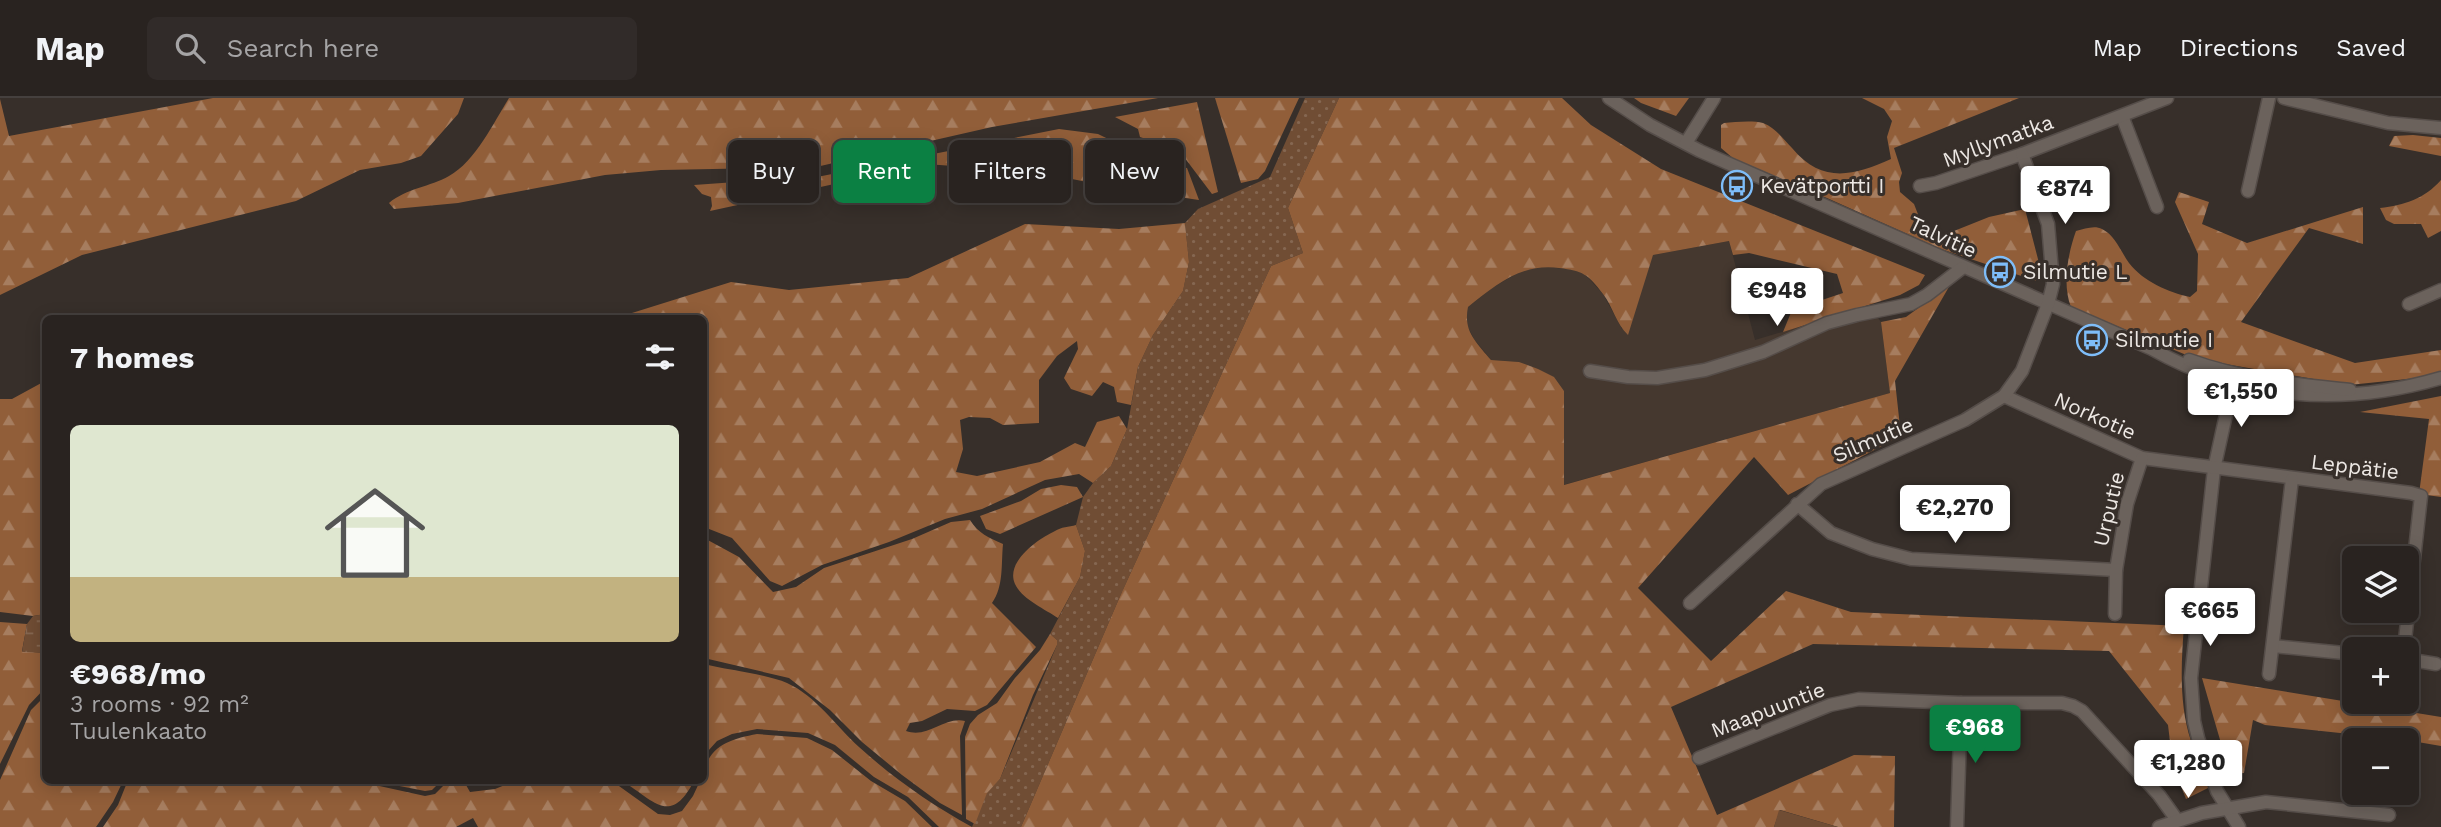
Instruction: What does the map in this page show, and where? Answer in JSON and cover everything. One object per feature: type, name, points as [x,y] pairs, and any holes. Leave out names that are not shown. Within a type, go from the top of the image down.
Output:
[{"type":"street","name":"Talvitie","points":[[1609,98],[1650,125],[1700,151],[2152,349],[2206,376],[2371,392],[2413,386],[2441,378]]},
{"type":"street","points":[[1686,144],[1714,98]]},
{"type":"street","name":"Myllymatka","points":[[1920,186],[2022,154],[2167,98]]},
{"type":"street","points":[[2248,191],[2269,98]]},
{"type":"street","points":[[2284,98],[2330,104],[2388,123],[2441,128]]},
{"type":"street","points":[[2122,116],[2157,207]]},
{"type":"street","name":"Silmutie","points":[[1690,603],[1821,484],[1965,420],[2004,396],[2022,371],[2053,284],[2054,268],[2048,224],[2022,154]]},
{"type":"street","points":[[1590,371],[1657,379],[1705,370],[1763,352],[1826,323],[1911,304],[1962,268]]},
{"type":"street","points":[[2409,304],[2441,290]]},
{"type":"street","points":[[2235,378],[2214,469],[2191,688],[2198,738],[2217,791],[2239,827]]},
{"type":"street","name":"Norkotie","points":[[2004,396],[2142,458],[2214,469]]},
{"type":"street","name":"Urputie","points":[[2115,614],[2116,570],[2127,504],[2142,458]]},
{"type":"street","name":"Leppätie","points":[[2214,469],[2421,496],[2405,637]]},
{"type":"street","points":[[2269,674],[2291,479]]},
{"type":"street","name":"Urputie","points":[[1797,504],[1831,533],[1872,549],[1911,559],[2116,570]]},
{"type":"street","points":[[2273,646],[2342,653]]},
{"type":"street","points":[[2419,661],[2436,664]]},
{"type":"street","name":"Maapuuntie","points":[[1699,758],[1830,705],[1859,699],[1961,703],[2051,701],[2082,711],[2159,795],[2177,820]]},
{"type":"street","points":[[1957,827],[1961,703]]},
{"type":"street","points":[[2159,827],[2177,820],[2262,802],[2389,815]]},
{"type":"shaded area","points":[[1729,241],[1755,340],[1869,306],[1881,322],[1890,393],[1563,485],[1564,391],[1519,362],[1491,360],[1474,339],[1465,321],[1468,307],[1492,288],[1521,271],[1541,266],[1582,271],[1603,294],[1622,329],[1653,255]]},
{"type":"green space","points":[[213,98],[464,98],[458,114],[421,156],[401,163],[360,170],[296,201],[82,255],[0,295],[0,99],[9,136]]},
{"type":"green space","points":[[509,98],[1158,98],[992,127],[935,140],[833,140],[833,163],[819,166],[819,140],[728,140],[728,169],[661,170],[605,175],[458,203],[394,209],[389,203],[449,176],[467,161],[483,141]]},
{"type":"green space","points":[[1215,98],[1299,98],[1265,171],[1258,179],[1241,183]]},
{"type":"green space","points":[[1305,98],[1339,98],[1288,208],[1303,253],[1271,266],[1121,594],[1021,827],[972,827],[987,792],[1000,779],[1057,645],[1057,640],[1050,634],[1080,577],[1085,551],[1076,525],[1083,497],[1111,466],[1127,429],[1138,367],[1153,335],[1183,291],[1189,262],[1185,223],[1198,209],[1270,177]]},
{"type":"green space","points":[[1339,98],[1562,98],[1591,125],[1661,169],[1925,275],[1919,285],[1900,295],[1783,332],[1792,310],[1843,293],[1837,274],[1749,253],[1733,255],[1729,241],[1653,255],[1628,335],[1620,326],[1603,294],[1580,272],[1545,267],[1510,277],[1468,307],[1467,323],[1472,336],[1491,360],[1519,362],[1538,369],[1554,377],[1564,391],[1564,485],[1890,393],[1881,322],[1906,317],[1950,285],[1895,381],[1901,436],[1788,495],[1754,457],[1638,588],[1711,661],[1786,591],[1851,612],[2184,626],[2184,713],[2193,747],[2212,786],[2186,799],[2173,766],[2168,725],[2109,651],[1813,644],[1671,707],[1717,815],[1854,755],[1895,756],[1894,827],[1838,827],[1780,810],[1774,827],[1021,827],[1121,594],[1271,266],[1303,253],[1288,208]]},
{"type":"green space","points":[[1634,98],[1689,98],[1676,116]]},
{"type":"green space","points":[[1862,98],[2019,98],[1894,148],[1902,173],[1900,192],[1914,204],[1926,235],[1944,235],[1989,217],[2025,209],[2039,263],[2040,272],[2036,281],[1941,249],[1734,159],[1721,148],[1721,125],[1759,122],[1776,131],[1803,160],[1815,167],[1826,172],[1839,173],[1864,170],[1891,159],[1887,137],[1892,121],[1884,109]]},
{"type":"green space","points":[[1197,102],[1218,192],[1212,194],[1184,157],[1184,140],[1149,140],[1140,137],[1138,129],[1115,117]]},
{"type":"green space","points":[[1059,129],[1098,134],[1110,140],[1085,140],[1085,182],[1071,179],[1071,140],[1004,140]]},
{"type":"green space","points":[[2394,136],[2441,138],[2441,156],[2389,146]]},
{"type":"green space","points":[[949,151],[949,166],[935,165],[935,154]]},
{"type":"green space","points":[[1184,168],[1187,168],[1199,200],[1184,198]]},
{"type":"green space","points":[[833,174],[833,184],[819,187],[819,176]]},
{"type":"green space","points":[[2441,180],[2441,231],[2428,238],[2421,224],[2394,224],[2386,220],[2380,208],[2414,200]]},
{"type":"green space","points":[[728,183],[728,203],[747,203],[710,211],[711,197],[702,194],[694,185]]},
{"type":"green space","points":[[2179,192],[2209,202],[2202,224],[2247,243],[2363,207],[2363,244],[2309,228],[2241,322],[2355,363],[2441,350],[2441,373],[2436,376],[2349,385],[2196,359],[2071,307],[2067,269],[2071,249],[2076,231],[2089,228],[2099,228],[2111,235],[2129,263],[2149,281],[2190,297],[2197,291],[2198,254],[2175,202]]},
{"type":"green space","points":[[1185,223],[1189,262],[1183,291],[1153,335],[1138,367],[1131,405],[1117,402],[1114,387],[1103,382],[1092,396],[1071,389],[1064,378],[1078,349],[1077,341],[1057,356],[1039,380],[1039,423],[1003,425],[990,418],[969,417],[960,420],[963,449],[956,472],[977,476],[1040,462],[1075,443],[1085,447],[1097,422],[1119,416],[1127,429],[1111,466],[1093,483],[1079,474],[1045,480],[982,509],[945,519],[822,565],[782,586],[770,581],[732,538],[707,528],[707,315],[626,315],[731,282],[789,290],[908,278],[1025,224],[1119,229]]},
{"type":"green space","points":[[42,383],[42,614],[33,616],[0,612],[0,399],[12,399]]},
{"type":"green space","points":[[2441,396],[2441,497],[2419,494],[2429,419],[2360,412]]},
{"type":"green space","points":[[1061,485],[1077,487],[1083,497],[1000,534],[986,529],[980,516],[1021,501],[1041,489]]},
{"type":"green space","points":[[970,520],[984,535],[1003,544],[1000,582],[992,603],[1036,647],[987,705],[975,711],[947,709],[922,721],[910,723],[906,731],[922,732],[957,720],[965,721],[960,736],[962,815],[940,803],[902,775],[862,742],[830,710],[789,678],[707,659],[707,540],[739,557],[773,592],[796,587],[824,568],[912,539],[951,522]]},
{"type":"green space","points":[[1076,525],[1085,551],[1080,577],[1058,618],[1028,599],[1018,589],[1013,576],[1025,552],[1060,529]]},
{"type":"green space","points":[[42,614],[42,653],[22,652],[27,624],[33,616]]},
{"type":"green space","points":[[0,622],[27,624],[22,651],[42,653],[42,691],[29,705],[0,764]]},
{"type":"green space","points":[[1050,634],[1057,640],[1057,645],[1033,695],[1000,779],[987,793],[975,824],[966,819],[965,737],[970,724],[978,715],[997,703]]},
{"type":"green space","points":[[707,665],[768,677],[787,683],[807,696],[885,769],[972,827],[939,827],[908,797],[874,777],[835,745],[808,733],[757,729],[732,734],[717,741],[707,753]]},
{"type":"green space","points":[[2202,678],[2342,701],[2342,714],[2419,713],[2441,717],[2441,746],[2419,742],[2419,728],[2342,728],[2342,733],[2265,725],[2253,720],[2244,773],[2230,774]]},
{"type":"green space","points":[[42,699],[42,784],[122,784],[96,827],[0,827],[0,780],[31,710]]},
{"type":"green space","points":[[757,734],[807,738],[832,750],[871,781],[905,801],[932,827],[478,827],[473,818],[456,827],[103,827],[118,805],[126,784],[370,784],[425,796],[435,794],[445,784],[467,784],[470,792],[495,789],[508,784],[616,784],[658,814],[670,815],[682,811],[699,784],[707,784],[707,763],[714,752],[720,746]]},
{"type":"green space","points":[[389,784],[438,784],[432,790]]},
{"type":"green space","points":[[627,784],[692,784],[677,803],[669,806],[653,801]]},
{"type":"green space","points":[[1779,810],[1838,827],[1774,827]]},
{"type":"place","name":"Kevätportti I","points":[[1737,186]]},
{"type":"place","name":"Silmutie L","points":[[2000,272]]},
{"type":"place","name":"Silmutie I","points":[[2092,340]]}]
